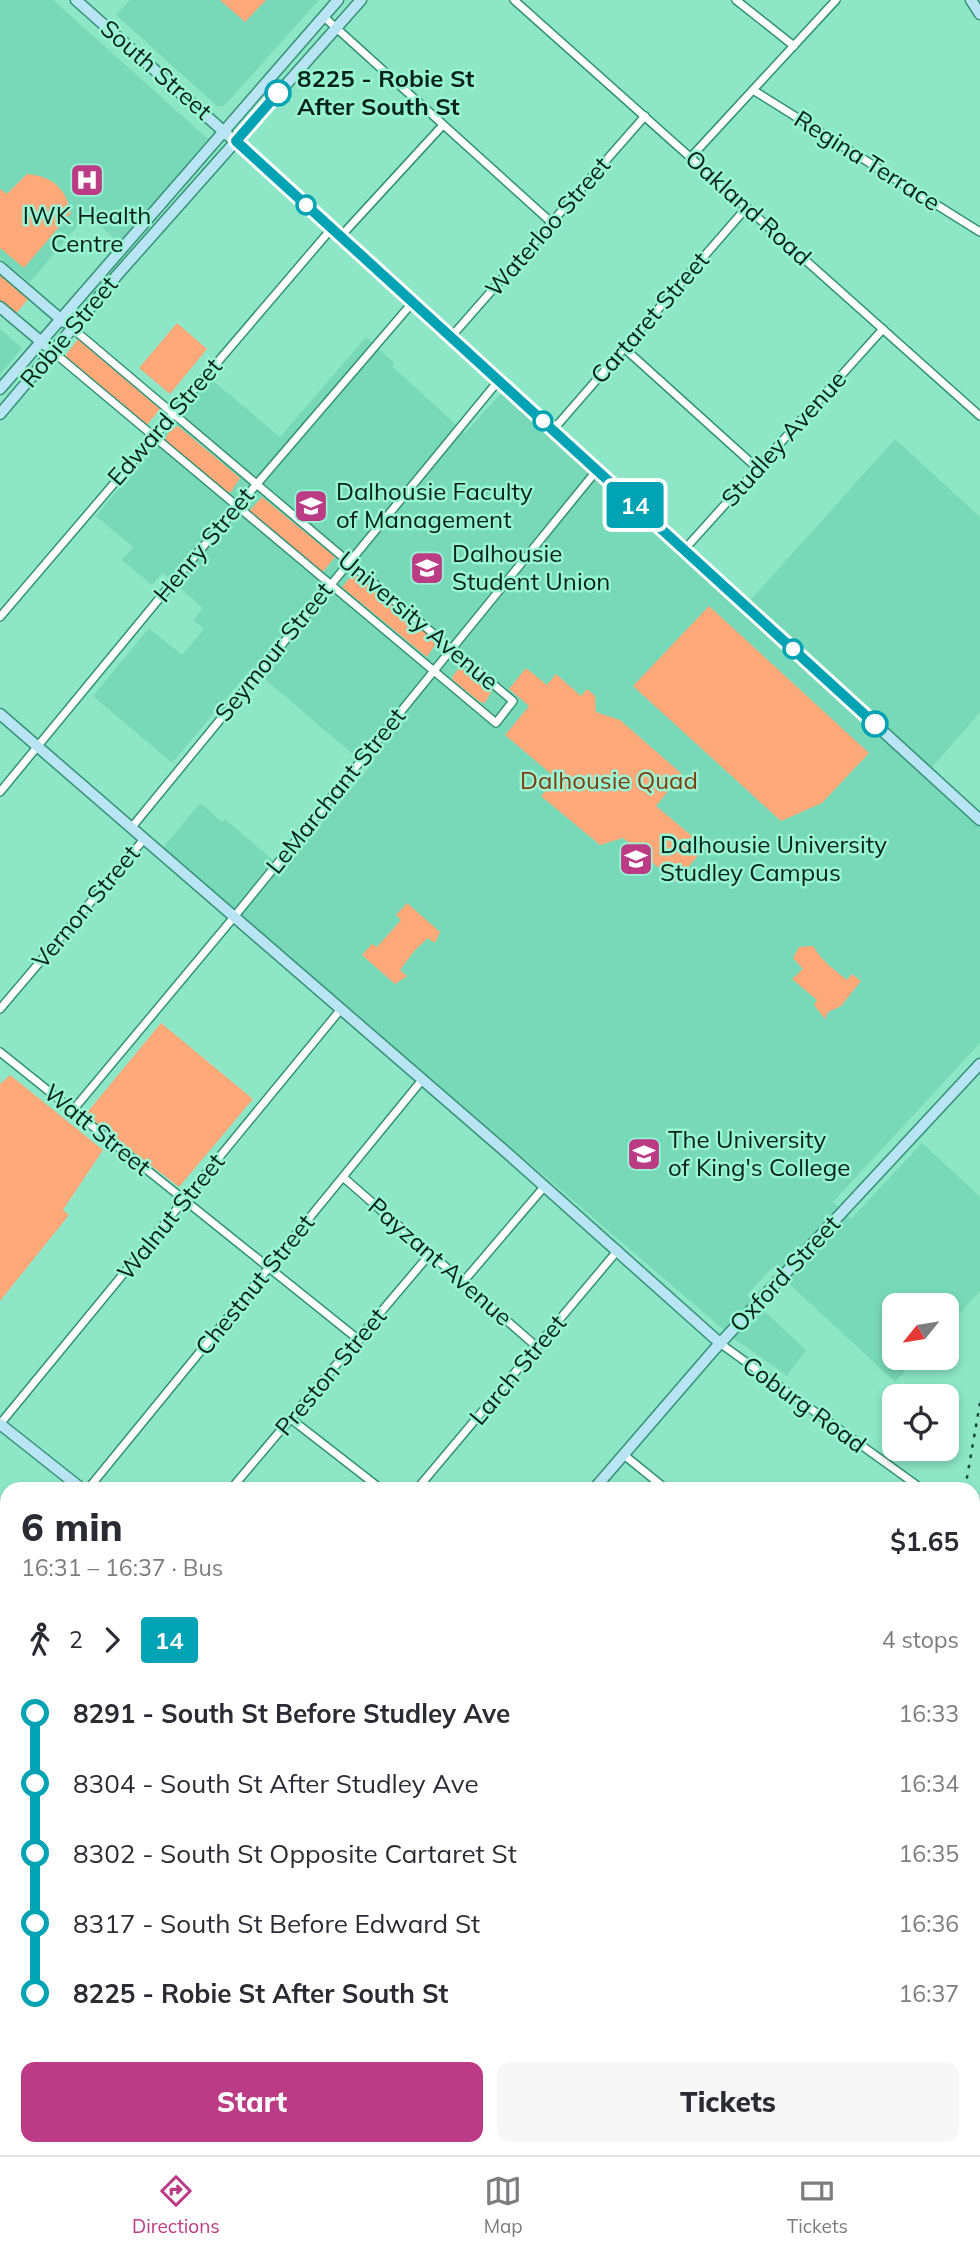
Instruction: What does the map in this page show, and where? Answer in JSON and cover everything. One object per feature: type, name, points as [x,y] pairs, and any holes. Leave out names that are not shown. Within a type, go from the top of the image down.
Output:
[{"type":"main road","name":"South Street","points":[[76,0],[341,236],[980,820]]},
{"type":"main road","name":"Robie Street","points":[[0,389],[223,129],[338,0]]},
{"type":"main road","name":"Robie Street","points":[[0,414],[72,328],[361,0]]},
{"type":"main road","points":[[971,0],[980,14]]},
{"type":"main road","name":"University Avenue","points":[[0,267],[72,328]]},
{"type":"main road","name":"University Avenue","points":[[0,307],[52,351]]},
{"type":"main road","points":[[0,714],[618,1250],[721,1344]]},
{"type":"main road","name":"Oxford Street","points":[[600,1482],[721,1344],[980,1064]]},
{"type":"main road","points":[[0,1424],[73,1482]]},
{"type":"street","name":"Oakland Road","points":[[514,0],[980,416]]},
{"type":"street","points":[[736,0],[794,46]]},
{"type":"street","points":[[691,157],[836,0]]},
{"type":"street","points":[[323,16],[552,223]]},
{"type":"street","name":"Regina Terrace","points":[[753,90],[980,232]]},
{"type":"street","name":"Waterloo Street","points":[[451,337],[645,116]]},
{"type":"street","points":[[341,236],[443,125]]},
{"type":"street","name":"Cartaret Street","points":[[553,430],[747,207]]},
{"type":"street","name":"Edward Street","points":[[0,617],[152,435],[332,228]]},
{"type":"street","name":"Henry Street","points":[[0,792],[236,506],[413,302]]},
{"type":"street","name":"University Avenue","points":[[52,351],[496,723],[513,701],[72,328]]},
{"type":"street","name":"Studley Avenue","points":[[684,550],[883,329]]},
{"type":"street","points":[[624,348],[757,468]]},
{"type":"street","name":"Seymour Street","points":[[132,827],[499,380]]},
{"type":"street","name":"LeMarchant Street","points":[[73,1110],[234,917],[597,470]]},
{"type":"street","name":"Vernon Street","points":[[0,1009],[145,838]]},
{"type":"street","name":"Walnut Street","points":[[0,1424],[341,1009]]},
{"type":"street","name":"Watt Street","points":[[0,1052],[359,1340]]},
{"type":"street","name":"Chestnut Street","points":[[94,1482],[422,1080]]},
{"type":"street","name":"Payzant Avenue","points":[[343,1177],[537,1347]]},
{"type":"street","points":[[463,1282],[544,1187]]},
{"type":"street","name":"Larch Street","points":[[423,1482],[618,1250]]},
{"type":"street","name":"Preston Street","points":[[237,1482],[430,1254]]},
{"type":"street","name":"Coburg Road","points":[[721,1344],[912,1482]]},
{"type":"street","points":[[291,1419],[372,1482]]},
{"type":"street","points":[[624,1455],[657,1482]]},
{"type":"shaded area","name":"IWK Health Centre","points":[[0,0],[53,0],[208,139],[119,243],[94,220],[83,220],[30,282],[0,258]]},
{"type":"shaded area","points":[[130,0],[319,0],[224,106],[217,106],[116,15]]},
{"type":"shaded area","points":[[0,329],[22,348],[0,375]]},
{"type":"shaded area","name":"Dalhousie University Studley Campus","points":[[366,337],[394,363],[392,366],[465,433],[502,392],[747,604],[895,439],[980,517],[980,712],[928,772],[980,820],[980,1043],[833,1202],[851,1219],[922,1143],[980,1197],[980,1291],[959,1314],[959,1293],[882,1293],[882,1370],[772,1268],[747,1295],[806,1350],[787,1376],[732,1337],[163,848],[200,803],[222,822],[225,819],[283,869],[369,768],[252,668],[172,763],[93,696],[149,628],[182,655],[204,629],[193,620],[203,608],[163,573],[152,585],[122,560],[133,547],[96,516],[211,379],[280,437]]},
{"type":"shaded area","name":"Dalhousie University Studley Campus","points":[[882,1370],[906,1370],[895,1382]]},
{"type":"green space","points":[[220,0],[266,0],[245,22]]},
{"type":"green space","points":[[27,174],[44,177],[56,185],[66,197],[71,213],[24,268],[0,248],[0,189],[7,194]]},
{"type":"green space","points":[[0,275],[28,299],[15,315],[0,302]]},
{"type":"green space","points":[[177,323],[207,349],[170,394],[139,368]]},
{"type":"green space","points":[[78,339],[160,409],[147,425],[65,356]]},
{"type":"green space","points":[[178,426],[240,478],[231,492],[228,493],[165,440],[169,431]]},
{"type":"green space","points":[[262,497],[335,557],[323,572],[249,511]]},
{"type":"green space","points":[[354,573],[437,642],[427,657],[342,587]]},
{"type":"green space","points":[[709,606],[869,753],[822,803],[781,821],[633,686]]},
{"type":"green space","points":[[460,667],[492,690],[485,703],[480,702],[453,680],[452,677]]},
{"type":"green space","name":"Dalhousie Quad","points":[[526,668],[547,685],[556,674],[581,696],[587,689],[595,696],[596,712],[620,720],[682,774],[656,806],[705,847],[676,882],[623,838],[600,845],[541,796],[556,778],[505,735],[529,706],[509,689]]},
{"type":"green space","points":[[407,903],[440,932],[435,943],[428,938],[415,950],[400,970],[407,976],[395,984],[362,955],[372,944],[377,947],[401,920],[396,915]]},
{"type":"green space","points":[[813,946],[825,961],[847,980],[852,974],[861,981],[841,1006],[828,1012],[825,1019],[814,1005],[817,1000],[792,979],[803,969],[793,958],[799,947]]},
{"type":"green space","points":[[161,1023],[253,1099],[179,1187],[85,1115]]},
{"type":"green space","points":[[10,1075],[103,1150],[63,1210],[69,1215],[0,1301],[0,1084]]},
{"type":"railway","points":[[966,1482],[980,1403]]},
{"type":"bus line","name":"14","points":[[278,93],[236,141],[875,724]]},
{"type":"place","name":"8225 - Robie St After South St","points":[[278,93]]},
{"type":"place","name":"IWK Health Centre","points":[[87,180]]},
{"type":"place","name":"Dalhousie Faculty of Management","points":[[311,506]]},
{"type":"place","name":"Dalhousie Student Union","points":[[427,568]]},
{"type":"place","name":"Dalhousie University Studley Campus","points":[[636,859]]},
{"type":"place","name":"The University of King's College","points":[[644,1154]]}]
